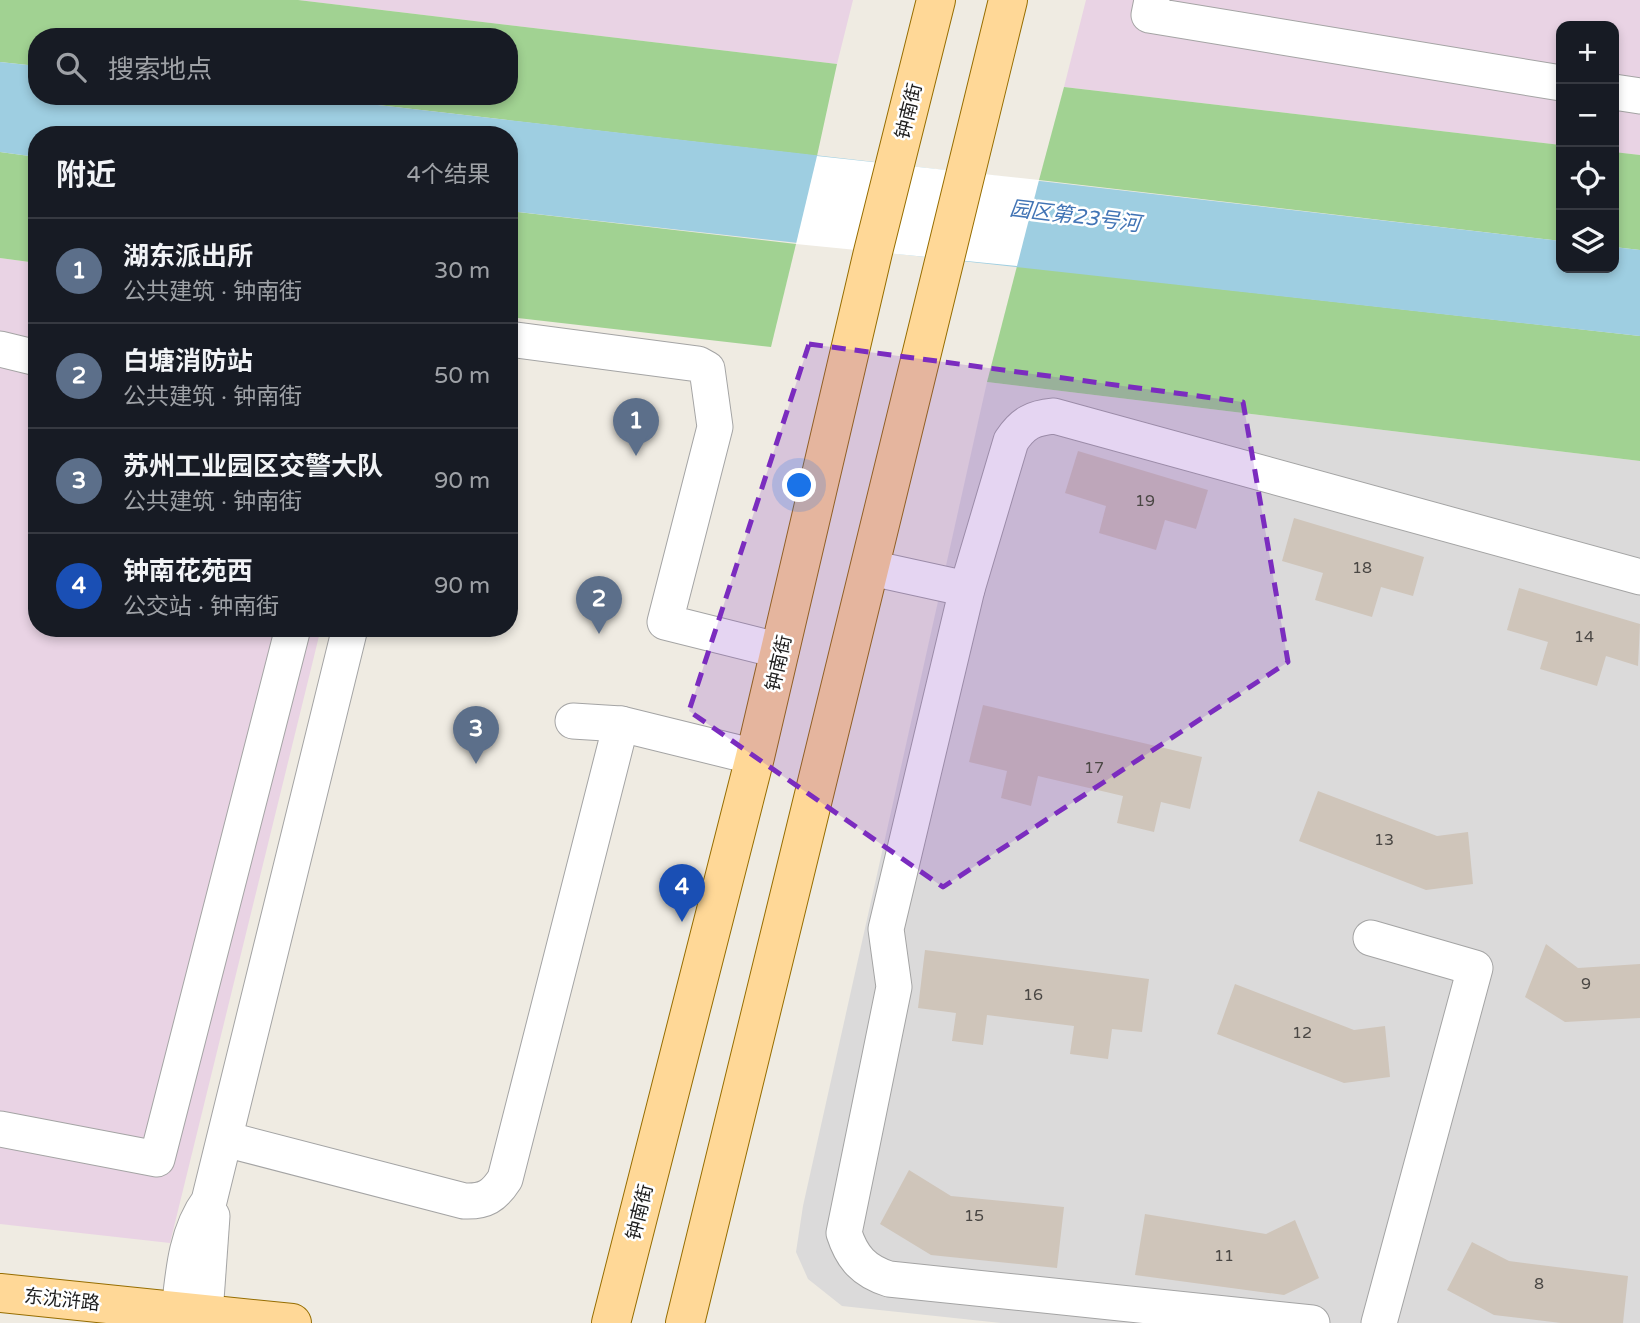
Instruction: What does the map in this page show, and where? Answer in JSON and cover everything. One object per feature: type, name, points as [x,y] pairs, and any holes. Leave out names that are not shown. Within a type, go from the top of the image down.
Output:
[{"type":"main road","name":"钟南街","points":[[611,1323],[755,757],[873,252],[936,0]]},
{"type":"main road","points":[[685,1323],[1008,0]]},
{"type":"main road","name":"东沈浒路","points":[[0,1293],[292,1323]]},
{"type":"street","points":[[1152,0],[1149,15],[1556,82]]},
{"type":"street","points":[[1619,93],[1640,96]]},
{"type":"street","points":[[518,341],[698,364],[708,369],[715,427],[664,622],[781,651]]},
{"type":"street","points":[[0,349],[28,356]]},
{"type":"street","points":[[1312,1323],[889,1279],[869,1272],[850,1253],[844,1233],[894,987],[886,929],[967,589],[1011,441],[1020,426],[1036,418],[1054,416],[1640,577]]},
{"type":"street","points":[[871,568],[967,589]]},
{"type":"street","points":[[0,1129],[157,1159],[291,637]]},
{"type":"street","points":[[192,1313],[212,1218],[209,1201],[348,637]]},
{"type":"street","points":[[573,721],[621,724],[755,757]]},
{"type":"street","points":[[225,1139],[464,1201],[481,1202],[496,1193],[505,1179],[621,724]]},
{"type":"street","points":[[1371,937],[1475,968],[1379,1323]]},
{"type":"highlighted area","points":[[809,344],[1243,402],[1288,662],[943,887],[689,711]]},
{"type":"shaded area","points":[[298,0],[853,0],[837,64]]},
{"type":"shaded area","points":[[1086,0],[1640,0],[1640,155],[1619,153],[1619,21],[1556,21],[1556,144],[1064,87]]},
{"type":"shaded area","points":[[0,258],[28,262],[28,637],[319,637],[170,1243],[0,1224]]},
{"type":"shaded area","points":[[987,382],[1640,461],[1640,1323],[1001,1323],[842,1306],[808,1279],[796,1252],[803,1206]]},
{"type":"green space","points":[[0,0],[298,0],[837,64],[817,156],[378,105],[518,105],[518,28],[28,28],[28,65],[0,62]]},
{"type":"green space","points":[[1064,87],[1556,144],[1556,240],[1039,180]]},
{"type":"green space","points":[[0,152],[28,156],[28,262],[0,258]]},
{"type":"green space","points":[[1619,153],[1640,155],[1640,250],[1619,248]]},
{"type":"green space","points":[[518,212],[796,244],[771,347],[518,318]]},
{"type":"green space","points":[[1017,266],[1640,336],[1640,461],[987,382]]},
{"type":"water","name":"园区第23号河","points":[[0,62],[28,65],[28,105],[378,105],[1556,240],[1556,273],[1619,273],[1619,248],[1640,250],[1640,336],[518,212],[518,126],[28,126],[28,156],[0,152]]},
{"type":"pier","points":[[817,156],[1039,180],[1017,266],[796,244]]},
{"type":"building","points":[[1078,451],[1208,490],[1196,529],[1165,520],[1156,550],[1099,533],[1106,506],[1065,493]]},
{"type":"building","points":[[1294,518],[1424,557],[1413,596],[1381,587],[1372,617],[1315,600],[1323,573],[1282,561]]},
{"type":"building","points":[[1519,588],[1640,624],[1638,666],[1606,656],[1597,686],[1540,669],[1548,642],[1507,630]]},
{"type":"building","points":[[983,705],[1202,757],[1190,809],[1161,802],[1154,832],[1117,823],[1123,796],[1038,776],[1031,806],[1001,798],[1007,771],[969,762]]},
{"type":"building","points":[[1318,791],[1437,836],[1468,832],[1473,884],[1426,890],[1299,841]]},
{"type":"building","points":[[1546,944],[1578,968],[1640,964],[1640,1018],[1565,1022],[1525,997]]},
{"type":"building","points":[[925,950],[1149,979],[1142,1032],[1112,1029],[1108,1059],[1070,1054],[1074,1026],[987,1015],[983,1045],[952,1041],[956,1013],[918,1008]]},
{"type":"building","points":[[1235,984],[1354,1030],[1385,1026],[1390,1077],[1344,1083],[1217,1034]]},
{"type":"building","points":[[909,1170],[951,1196],[1064,1207],[1057,1268],[931,1255],[880,1224]]},
{"type":"building","points":[[1145,1214],[1266,1234],[1295,1220],[1319,1278],[1284,1295],[1135,1275]]},
{"type":"building","points":[[1472,1242],[1509,1261],[1628,1276],[1623,1323],[1561,1323],[1494,1315],[1447,1290]]},
{"type":"place","name":"湖东派出所","points":[[636,456]]},
{"type":"place","name":"白塘消防站","points":[[599,634]]},
{"type":"place","name":"苏州工业园区交警大队","points":[[476,764]]},
{"type":"place","name":"钟南花苑西","points":[[682,922]]}]
